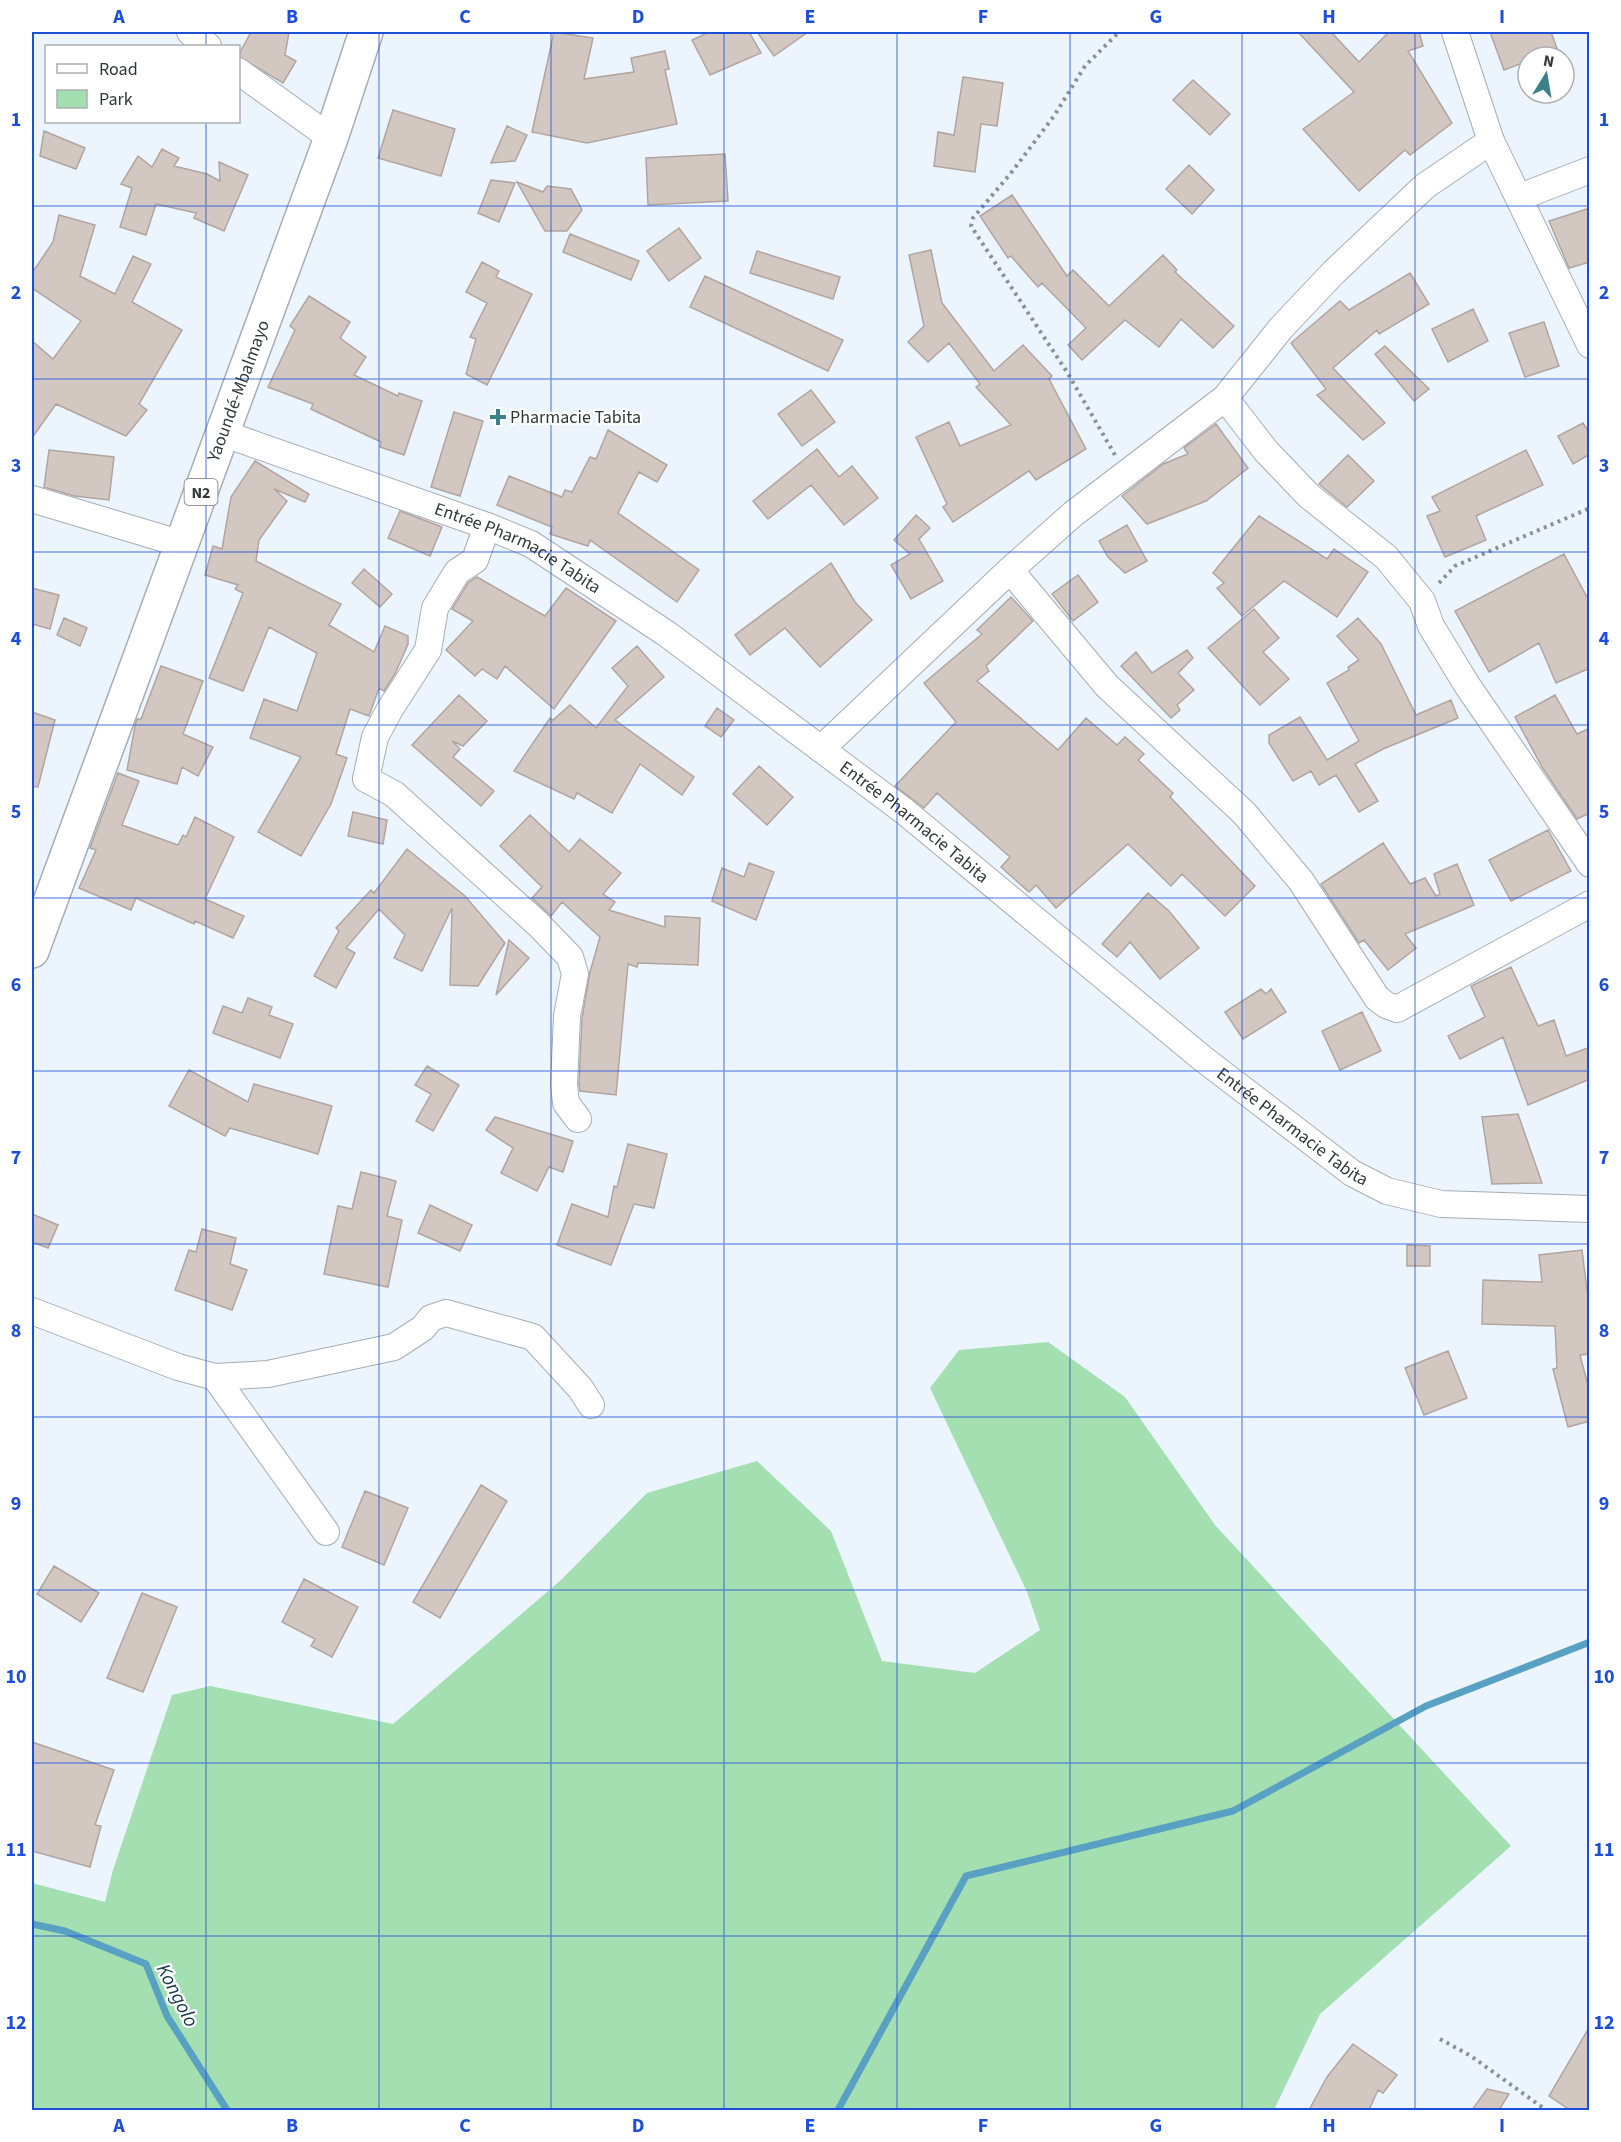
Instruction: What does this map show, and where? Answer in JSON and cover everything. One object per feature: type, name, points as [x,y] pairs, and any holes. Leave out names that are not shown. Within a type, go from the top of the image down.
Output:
[{"type":"highway","name":"Yaoundé-Mbalmayo","points":[[32,951],[332,138],[366,32]]},
{"type":"street","points":[[190,32],[207,45]]},
{"type":"street","points":[[1455,32],[1491,141],[1590,345]]},
{"type":"street","points":[[240,72],[332,138]]},
{"type":"street","points":[[821,748],[1010,570],[1073,514],[1225,398],[1281,328],[1334,272],[1425,186],[1491,141]]},
{"type":"street","points":[[1520,197],[1590,170]]},
{"type":"street","points":[[1225,398],[1266,451],[1309,496],[1386,557],[1422,602],[1431,626],[1467,685],[1590,864]]},
{"type":"street","name":"Entrée Pharmacie Tabita","points":[[222,433],[487,526],[531,544],[667,634],[821,748],[833,761],[904,811],[1202,1058],[1352,1173],[1387,1191],[1442,1203],[1590,1209]]},
{"type":"street","points":[[32,499],[182,544]]},
{"type":"street","points":[[487,526],[475,560],[457,572],[435,608],[428,650],[375,737],[366,779],[394,794],[538,924],[570,957],[575,974],[567,1016],[564,1085],[566,1103],[578,1119]]},
{"type":"street","points":[[1010,570],[1107,686],[1244,813],[1301,881],[1377,998],[1386,1005],[1397,1009],[1590,904]]},
{"type":"street","points":[[32,1311],[178,1367],[215,1377],[268,1374],[394,1347],[423,1328],[431,1318],[446,1313],[533,1337],[580,1388],[591,1405]]},
{"type":"street","points":[[215,1377],[326,1532]]},
{"type":"path","points":[[1119,32],[1084,66],[1054,116],[973,218],[971,226],[1068,372],[1126,474]]},
{"type":"path","points":[[1422,602],[1455,566],[1590,508]]},
{"type":"path","points":[[1440,2039],[1471,2056],[1546,2110]]},
{"type":"green space","points":[[1048,1342],[1125,1397],[1215,1525],[1511,1846],[1320,2014],[1274,2110],[32,2110],[32,1883],[105,1902],[113,1870],[172,1695],[210,1686],[393,1724],[561,1580],[647,1493],[757,1461],[831,1531],[882,1661],[975,1673],[1040,1630],[1027,1592],[930,1388],[959,1350]]},
{"type":"building","points":[[251,32],[289,32],[285,55],[296,61],[283,83],[240,57],[240,52]]},
{"type":"building","points":[[554,32],[593,38],[584,79],[634,72],[631,58],[665,51],[669,69],[665,70],[677,124],[587,143],[532,132]]},
{"type":"building","points":[[709,32],[749,32],[761,53],[710,75],[692,40]]},
{"type":"building","points":[[757,32],[808,32],[774,56]]},
{"type":"building","points":[[1298,32],[1331,32],[1359,62],[1389,32],[1419,32],[1423,46],[1408,51],[1452,123],[1410,155],[1405,150],[1359,191],[1303,129],[1354,92]]},
{"type":"building","points":[[1490,32],[1551,32],[1556,45],[1516,45],[1516,66],[1504,70]]},
{"type":"building","points":[[963,77],[1003,83],[997,126],[981,124],[975,172],[934,166],[938,132],[954,135]]},
{"type":"building","points":[[1193,80],[1230,114],[1210,135],[1173,100]]},
{"type":"building","points":[[393,110],[455,129],[441,176],[378,158]]},
{"type":"building","points":[[507,126],[527,135],[515,161],[491,163]]},
{"type":"building","points":[[44,131],[85,148],[76,169],[40,156]]},
{"type":"building","points":[[162,149],[179,158],[174,166],[207,174],[220,181],[219,162],[248,175],[224,231],[194,218],[196,213],[156,204],[146,235],[120,227],[132,188],[121,184],[138,156],[152,167]]},
{"type":"building","points":[[725,154],[728,201],[648,205],[646,158]]},
{"type":"building","points":[[1189,165],[1214,190],[1192,214],[1166,189]]},
{"type":"building","points":[[491,180],[515,183],[499,222],[478,213]]},
{"type":"building","points":[[517,182],[543,192],[547,186],[571,189],[582,210],[567,231],[545,231]]},
{"type":"building","points":[[1012,195],[1067,276],[1073,270],[1109,306],[1163,255],[1177,270],[1175,272],[1234,326],[1213,348],[1181,319],[1159,347],[1125,320],[1082,360],[1068,345],[1086,328],[1042,283],[1038,287],[1011,256],[1008,258],[980,216]]},
{"type":"building","points":[[1590,208],[1590,262],[1569,268],[1549,221]]},
{"type":"building","points":[[59,215],[95,225],[80,276],[115,294],[133,256],[151,264],[132,302],[182,330],[139,404],[147,410],[126,436],[56,404],[32,438],[32,341],[53,359],[81,321],[32,288],[32,273],[53,242]]},
{"type":"building","points":[[679,228],[701,258],[669,281],[647,251]]},
{"type":"building","points":[[570,234],[639,261],[631,280],[563,252]]},
{"type":"building","points":[[931,250],[942,303],[994,371],[1023,345],[1052,376],[1049,379],[1086,449],[1036,480],[1029,471],[953,522],[943,507],[947,504],[916,437],[949,422],[960,446],[1011,425],[976,387],[980,384],[949,343],[928,362],[908,342],[924,326],[909,255]]},
{"type":"building","points":[[757,251],[840,277],[833,299],[750,273]]},
{"type":"building","points":[[482,262],[499,271],[496,277],[532,294],[487,385],[466,374],[476,339],[470,337],[487,303],[466,292]]},
{"type":"building","points":[[1410,273],[1429,304],[1379,334],[1377,330],[1333,368],[1385,423],[1363,440],[1317,395],[1326,389],[1291,343],[1340,301],[1349,310]]},
{"type":"building","points":[[705,276],[843,340],[828,371],[690,307]]},
{"type":"building","points":[[309,296],[350,322],[340,338],[366,357],[354,375],[398,396],[399,393],[422,401],[404,455],[380,447],[381,442],[311,409],[313,404],[268,387],[295,330],[290,326]]},
{"type":"building","points":[[1473,309],[1488,341],[1448,362],[1432,329]]},
{"type":"building","points":[[1544,322],[1559,366],[1525,377],[1509,333]]},
{"type":"building","points":[[1385,346],[1429,389],[1414,401],[1375,354]]},
{"type":"building","points":[[811,390],[835,422],[802,446],[778,414]]},
{"type":"building","points":[[454,412],[483,421],[460,496],[431,487]]},
{"type":"building","points":[[1583,423],[1590,434],[1590,454],[1573,464],[1558,436]]},
{"type":"building","points":[[1216,424],[1248,468],[1206,501],[1147,524],[1122,496],[1163,464],[1188,454],[1184,448]]},
{"type":"building","points":[[608,430],[667,465],[657,482],[639,472],[618,513],[699,570],[677,602],[590,540],[588,546],[550,534],[552,527],[497,505],[509,476],[562,497],[565,490],[572,492],[590,457],[596,459]]},
{"type":"building","points":[[817,449],[839,477],[852,466],[878,498],[844,525],[811,485],[768,519],[753,501]]},
{"type":"building","points":[[49,450],[114,457],[109,500],[74,496],[44,487]]},
{"type":"building","points":[[1526,450],[1543,485],[1476,516],[1486,540],[1445,557],[1427,516],[1440,511],[1432,497]]},
{"type":"building","points":[[1348,455],[1374,481],[1347,507],[1319,484]]},
{"type":"building","points":[[255,461],[309,494],[305,502],[274,489],[287,501],[259,540],[256,561],[341,604],[329,625],[374,652],[385,626],[408,636],[408,644],[395,674],[384,691],[379,688],[369,716],[350,709],[336,754],[347,758],[331,804],[301,856],[258,832],[301,757],[250,738],[264,699],[297,711],[317,653],[269,627],[243,691],[209,678],[243,593],[235,589],[238,585],[205,575],[213,546],[222,549],[231,497]]},
{"type":"building","points":[[400,511],[442,527],[430,556],[388,538]]},
{"type":"building","points":[[916,515],[930,528],[919,539],[943,581],[911,599],[891,565],[910,554],[894,540]]},
{"type":"building","points":[[1259,516],[1327,559],[1334,549],[1368,572],[1337,617],[1284,581],[1242,616],[1217,588],[1224,583],[1213,573]]},
{"type":"building","points":[[1127,525],[1147,561],[1125,573],[1108,557],[1099,541]]},
{"type":"building","points":[[1564,554],[1590,603],[1590,668],[1556,683],[1539,643],[1489,672],[1455,611]]},
{"type":"building","points":[[831,563],[855,602],[872,620],[820,667],[785,628],[750,655],[735,635]]},
{"type":"building","points":[[364,569],[392,594],[380,607],[352,583]]},
{"type":"building","points":[[1078,575],[1098,602],[1073,621],[1052,594]]},
{"type":"building","points":[[477,577],[545,616],[566,588],[616,621],[554,709],[505,666],[497,679],[482,669],[475,676],[446,650],[473,621],[452,609],[468,583]]},
{"type":"building","points":[[32,588],[59,595],[50,629],[32,624]]},
{"type":"building","points":[[1011,597],[1033,621],[986,666],[989,671],[977,681],[1058,750],[1086,718],[1117,745],[1125,737],[1144,754],[1138,760],[1173,793],[1170,797],[1255,886],[1225,916],[1182,874],[1171,886],[1128,844],[1056,908],[1036,885],[1029,892],[1001,867],[1010,857],[937,793],[924,808],[895,786],[956,722],[924,683],[982,634],[977,630]]},
{"type":"building","points":[[1254,609],[1279,638],[1263,652],[1289,679],[1260,705],[1208,648]]},
{"type":"building","points":[[64,618],[87,628],[80,646],[57,635]]},
{"type":"building","points":[[1358,618],[1381,644],[1416,715],[1451,700],[1458,718],[1383,749],[1355,764],[1378,801],[1359,812],[1336,775],[1319,785],[1311,771],[1293,781],[1269,743],[1269,735],[1300,717],[1327,760],[1359,741],[1327,683],[1349,670],[1348,667],[1359,660],[1337,636]]},
{"type":"building","points":[[637,646],[664,677],[615,720],[694,777],[682,795],[640,764],[612,813],[577,793],[574,799],[514,771],[550,718],[553,720],[570,705],[596,728],[628,686],[612,668]]},
{"type":"building","points":[[1187,650],[1193,658],[1178,673],[1194,690],[1177,705],[1180,710],[1171,718],[1121,666],[1136,652],[1152,673]]},
{"type":"building","points":[[161,666],[203,681],[183,734],[213,747],[198,776],[182,767],[177,784],[127,770],[137,719],[141,719]]},
{"type":"building","points":[[459,695],[487,721],[463,746],[452,741],[460,749],[453,757],[494,791],[481,806],[412,745]]},
{"type":"building","points":[[1555,695],[1577,734],[1590,728],[1590,813],[1577,819],[1542,767],[1515,717]]},
{"type":"building","points":[[717,708],[734,720],[721,737],[705,726]]},
{"type":"building","points":[[32,712],[55,720],[38,787],[32,786]]},
{"type":"building","points":[[759,766],[793,797],[767,825],[733,794]]},
{"type":"building","points":[[118,773],[139,781],[122,825],[178,845],[183,835],[186,837],[195,817],[234,837],[205,899],[244,916],[233,938],[195,921],[194,924],[136,898],[131,910],[79,888],[96,850],[90,848]]},
{"type":"building","points":[[353,812],[387,820],[383,844],[348,836]]},
{"type":"building","points":[[530,815],[569,852],[580,839],[621,873],[603,894],[615,902],[609,910],[665,927],[665,916],[700,918],[698,965],[638,963],[637,967],[628,964],[616,1095],[580,1091],[579,1084],[582,1018],[590,972],[600,937],[562,902],[551,916],[532,898],[542,887],[500,846]]},
{"type":"building","points":[[1548,830],[1571,871],[1511,901],[1489,860]]},
{"type":"building","points":[[1383,843],[1410,884],[1425,878],[1436,896],[1440,894],[1434,874],[1457,864],[1474,905],[1405,934],[1416,948],[1388,970],[1364,940],[1359,943],[1321,884]]},
{"type":"building","points":[[407,849],[465,896],[505,943],[478,986],[450,985],[452,908],[422,971],[394,958],[405,935],[379,909],[346,948],[355,953],[336,988],[314,976],[339,931],[336,928],[371,890],[374,893]]},
{"type":"building","points":[[749,863],[774,872],[756,920],[712,901],[722,868],[744,877]]},
{"type":"building","points":[[1148,893],[1169,911],[1199,948],[1160,979],[1130,942],[1117,957],[1102,944]]},
{"type":"building","points":[[509,940],[529,958],[496,995]]},
{"type":"building","points":[[1511,967],[1538,1026],[1554,1020],[1566,1056],[1590,1047],[1590,1079],[1528,1105],[1503,1037],[1460,1059],[1448,1036],[1485,1017],[1471,986]]},
{"type":"building","points":[[1261,989],[1266,994],[1271,989],[1286,1012],[1243,1039],[1225,1012]]},
{"type":"building","points":[[248,998],[272,1007],[269,1015],[293,1024],[280,1058],[213,1033],[223,1006],[242,1013]]},
{"type":"building","points":[[1362,1012],[1381,1051],[1340,1070],[1322,1031]]},
{"type":"building","points":[[427,1066],[459,1085],[433,1131],[416,1121],[431,1094],[415,1085]]},
{"type":"building","points":[[189,1070],[248,1102],[254,1084],[332,1106],[318,1154],[230,1128],[225,1136],[169,1106]]},
{"type":"building","points":[[1518,1114],[1542,1183],[1492,1184],[1482,1117]]},
{"type":"building","points":[[495,1117],[573,1141],[563,1172],[549,1167],[537,1191],[501,1173],[513,1148],[486,1130]]},
{"type":"building","points":[[628,1144],[667,1154],[654,1208],[634,1204],[611,1265],[557,1245],[572,1204],[608,1217],[614,1186],[617,1187]]},
{"type":"building","points":[[361,1172],[396,1181],[387,1216],[402,1220],[388,1287],[324,1274],[338,1206],[352,1209]]},
{"type":"building","points":[[430,1205],[472,1225],[460,1251],[418,1233]]},
{"type":"building","points":[[32,1214],[58,1225],[48,1248],[32,1242]]},
{"type":"building","points":[[202,1229],[236,1238],[230,1264],[247,1270],[232,1310],[175,1290],[189,1250],[196,1252]]},
{"type":"building","points":[[1407,1245],[1430,1246],[1430,1266],[1407,1266]]},
{"type":"building","points":[[1582,1250],[1590,1314],[1590,1354],[1580,1355],[1590,1393],[1590,1421],[1568,1427],[1553,1369],[1557,1368],[1555,1326],[1482,1324],[1483,1280],[1542,1282],[1539,1255]]},
{"type":"building","points":[[1448,1351],[1467,1398],[1424,1415],[1405,1368]]},
{"type":"building","points":[[481,1485],[507,1501],[440,1618],[413,1602]]},
{"type":"building","points":[[365,1491],[408,1508],[384,1565],[342,1547]]},
{"type":"building","points":[[54,1566],[99,1593],[81,1622],[37,1594]]},
{"type":"building","points":[[304,1579],[358,1607],[332,1657],[311,1646],[315,1639],[282,1622]]},
{"type":"building","points":[[142,1593],[177,1607],[143,1692],[107,1678]]},
{"type":"building","points":[[32,1742],[114,1770],[95,1825],[101,1826],[90,1867],[32,1851]]},
{"type":"building","points":[[1590,2026],[1590,2110],[1570,2110],[1549,2096]]},
{"type":"building","points":[[1353,2044],[1397,2075],[1383,2093],[1378,2090],[1369,2110],[1309,2110],[1327,2077]]},
{"type":"building","points":[[1487,2089],[1509,2094],[1499,2110],[1472,2110]]},
{"type":"waterway","points":[[838,2110],[966,1876],[1233,1811],[1426,1706],[1590,1642]]},
{"type":"waterway","name":"Kongolo","points":[[32,1924],[65,1931],[146,1964],[167,2016],[227,2110]]},
{"type":"place","name":"Pharmacie Tabita","points":[[498,417]]}]
